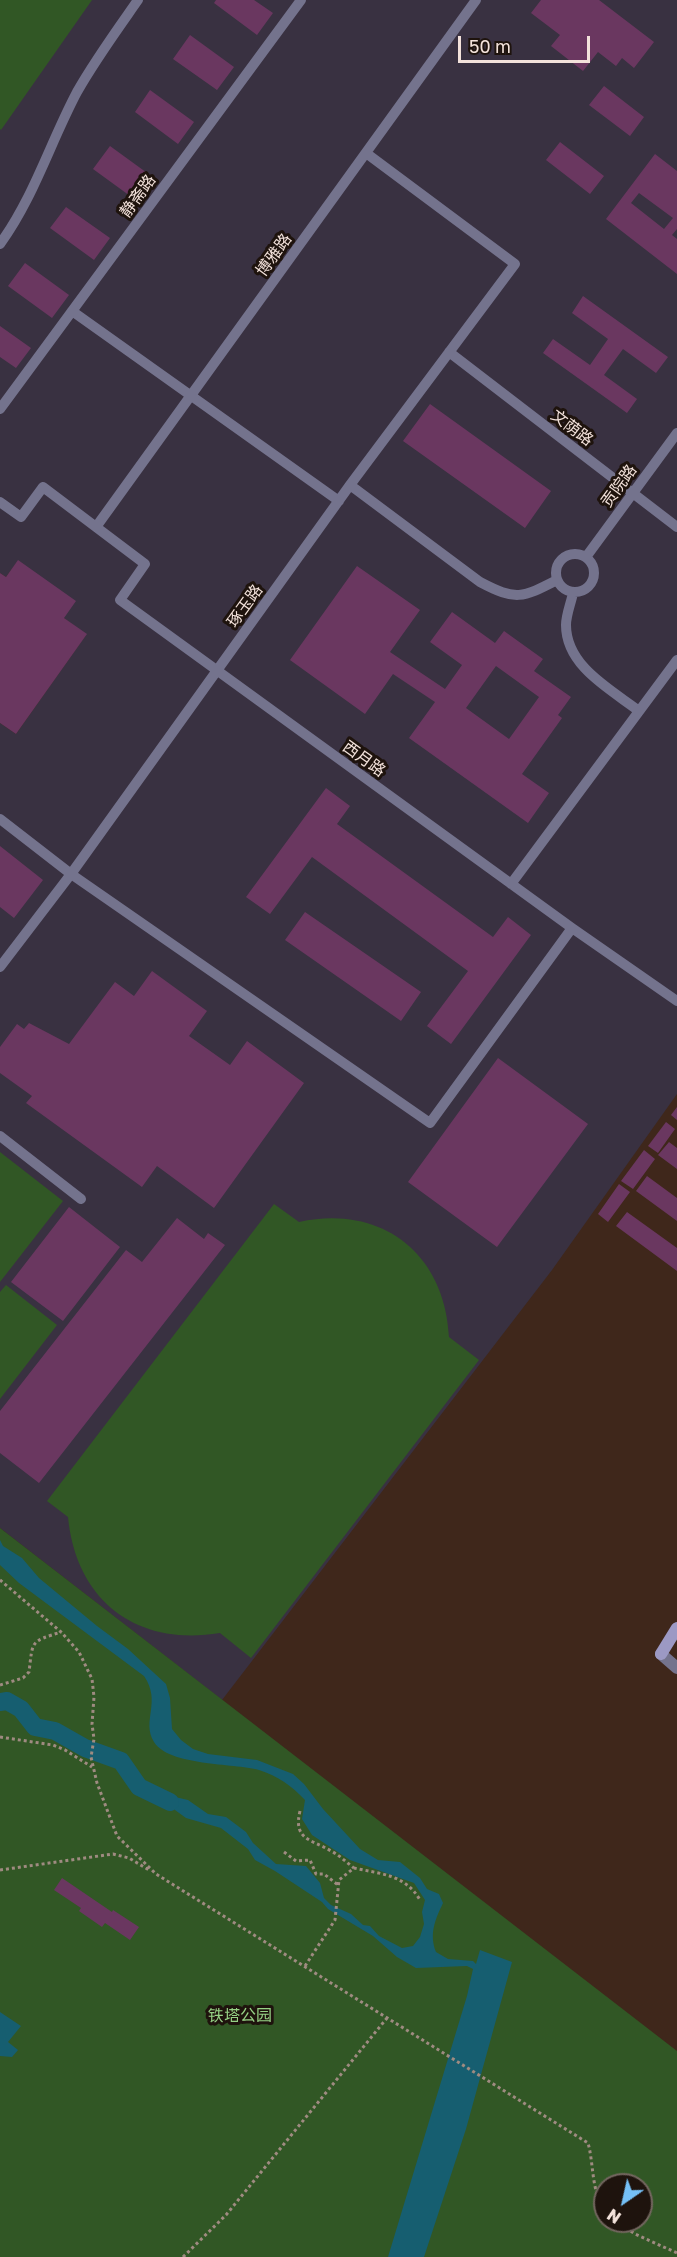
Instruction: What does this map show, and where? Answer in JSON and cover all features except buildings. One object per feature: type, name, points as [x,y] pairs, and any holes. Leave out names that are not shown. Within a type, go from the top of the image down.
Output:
[{"type":"street","points":[[677,1629],[660,1654],[677,1668]]},
{"type":"lane","points":[[0,244],[25,207],[77,93],[97,58],[138,0]]},
{"type":"lane","name":"静斋路","points":[[0,409],[301,0]]},
{"type":"lane","name":"博雅路","points":[[96,527],[476,0]]},
{"type":"lane","name":"琢玉路","points":[[0,967],[71,874],[350,485],[515,264],[366,153]]},
{"type":"lane","points":[[72,311],[339,501]]},
{"type":"lane","name":"文荫路","points":[[449,352],[677,527]]},
{"type":"lane","name":"贡院路","points":[[586,557],[677,433]]},
{"type":"lane","points":[[350,485],[480,582],[502,593],[517,596],[530,594],[557,580]]},
{"type":"lane","points":[[0,502],[21,517],[43,487],[96,527]]},
{"type":"lane","name":"西月路","points":[[96,527],[145,564],[120,600],[572,928],[677,1001]]},
{"type":"lane","points":[[576,554],[586,557],[593,564],[594,577],[587,589],[573,593],[560,586],[557,580],[557,566],[564,557],[576,554]]},
{"type":"lane","points":[[573,593],[566,623],[568,644],[577,661],[596,679],[639,711]]},
{"type":"lane","points":[[511,884],[677,660]]},
{"type":"lane","points":[[0,819],[71,874],[429,1123],[572,928]]},
{"type":"lane","points":[[0,1136],[81,1199]]},
{"type":"path","points":[[0,1580],[61,1632],[79,1652],[92,1679],[94,1697],[92,1767],[117,1836],[156,1874]]},
{"type":"path","points":[[0,1684],[23,1678],[29,1672],[33,1643],[43,1637],[61,1632]]},
{"type":"path","points":[[0,1737],[53,1745],[65,1749],[92,1767]]},
{"type":"path","points":[[300,1811],[299,1829],[304,1838],[329,1850],[354,1868],[399,1879],[413,1889],[420,1900]]},
{"type":"path","points":[[284,1852],[296,1861],[310,1860],[316,1874],[324,1874],[339,1885]]},
{"type":"path","points":[[0,1870],[113,1854],[129,1857],[588,2143],[593,2173]]},
{"type":"path","points":[[305,1966],[335,1920],[339,1880],[354,1868]]},
{"type":"path","points":[[183,2257],[226,2215],[387,2018]]},
{"type":"path","points":[[634,2233],[677,2253]]},
{"type":"shaded area","points":[[0,0],[677,0],[677,1094],[552,1270],[222,1700],[0,1528],[0,723],[16,734],[86,635],[64,618],[18,561],[6,577],[0,573]]},
{"type":"green space","points":[[0,0],[92,0],[1,130],[0,129]]},
{"type":"green space","points":[[0,1152],[63,1201],[0,1282]]},
{"type":"green space","points":[[274,1204],[299,1222],[329,1218],[356,1221],[381,1228],[403,1241],[421,1259],[435,1281],[445,1307],[449,1337],[479,1360],[251,1658],[220,1633],[190,1635],[162,1633],[138,1625],[116,1612],[98,1594],[83,1573],[73,1547],[68,1517],[47,1501]]},
{"type":"green space","points":[[6,1285],[57,1325],[0,1399],[0,1292]]},
{"type":"green space","name":"铁塔公园","points":[[0,1528],[677,2051],[677,2257],[0,2257]]},
{"type":"water","points":[[0,1540],[3,1546],[22,1558],[39,1578],[128,1649],[166,1684],[170,1698],[172,1729],[181,1740],[193,1749],[208,1754],[257,1760],[293,1774],[360,1849],[378,1860],[400,1862],[420,1878],[427,1889],[439,1894],[443,1903],[434,1927],[433,1939],[436,1952],[448,1959],[473,1961],[476,1964],[480,1950],[512,1962],[466,2129],[424,2257],[388,2257],[467,1996],[473,1969],[467,1966],[416,1968],[397,1957],[373,1936],[255,1860],[248,1849],[221,1828],[186,1818],[175,1810],[170,1802],[175,1797],[188,1800],[208,1814],[226,1817],[246,1832],[253,1843],[276,1864],[306,1866],[320,1883],[324,1898],[331,1905],[351,1914],[363,1925],[370,1926],[379,1936],[402,1948],[413,1946],[420,1937],[424,1924],[422,1912],[425,1900],[414,1883],[350,1860],[312,1835],[302,1819],[305,1800],[290,1786],[259,1770],[187,1760],[162,1750],[154,1742],[149,1726],[152,1703],[149,1685],[144,1676],[19,1583],[0,1565]]},
{"type":"water","points":[[0,2012],[21,2026],[8,2042],[18,2050],[12,2057],[0,2056]]},
{"type":"waterway","points":[[0,1702],[7,1701],[21,1709],[35,1727],[55,1731],[85,1748],[121,1761],[139,1787],[170,1802]]}]
